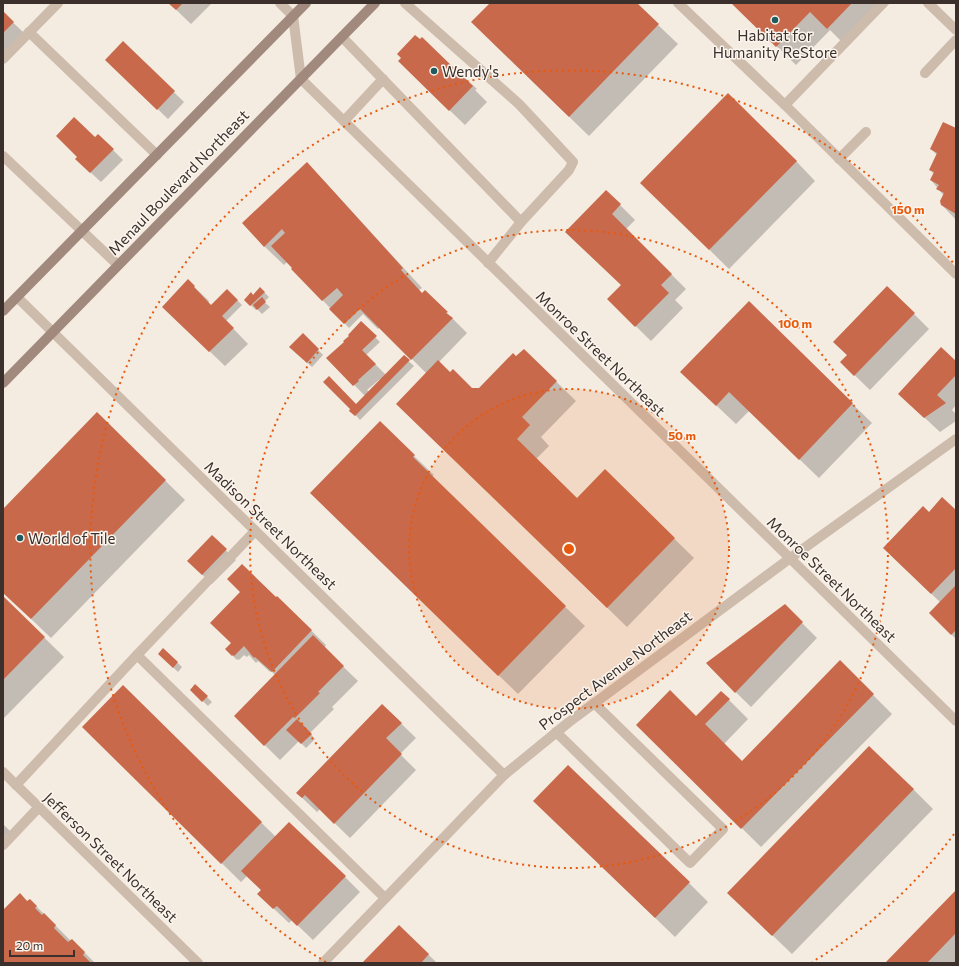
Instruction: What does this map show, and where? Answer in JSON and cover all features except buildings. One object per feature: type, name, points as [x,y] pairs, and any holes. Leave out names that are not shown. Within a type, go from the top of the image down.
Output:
[{"type":"main road","points":[[3,311],[306,3]]},
{"type":"main road","name":"Menaul Boulevard Northeast","points":[[3,383],[376,3]]},
{"type":"street","points":[[3,59],[58,3]]},
{"type":"street","points":[[280,3],[293,16],[300,79]]},
{"type":"street","points":[[405,3],[519,104],[573,162],[568,170],[521,222],[488,263]]},
{"type":"street","points":[[678,3],[785,105],[956,274]]},
{"type":"street","points":[[785,105],[883,3]]},
{"type":"street","points":[[928,3],[956,30]]},
{"type":"street","points":[[29,32],[157,155]]},
{"type":"street","points":[[342,36],[521,222]]},
{"type":"street","points":[[924,73],[956,40]]},
{"type":"street","name":"Monroe Street Northeast","points":[[300,79],[956,722]]},
{"type":"street","points":[[344,121],[383,79]]},
{"type":"street","points":[[840,159],[866,132]]},
{"type":"street","points":[[3,156],[118,265]]},
{"type":"street","name":"Madison Street Northeast","points":[[17,297],[504,775]]},
{"type":"street","name":"Prospect Avenue Northeast","points":[[323,963],[504,775],[594,703],[789,558],[956,439]]},
{"type":"street","points":[[16,785],[255,531]]},
{"type":"street","points":[[137,655],[385,898]]},
{"type":"street","points":[[556,732],[690,863],[723,829],[594,703]]},
{"type":"street","name":"Jefferson Street Northeast","points":[[3,772],[198,963]]},
{"type":"street","points":[[3,844],[39,807]]},
{"type":"place","name":"Habitat for Humanity ReStore","points":[[775,20]]},
{"type":"place","name":"Wendy's","points":[[434,71]]},
{"type":"place","name":"World of Tile","points":[[20,538]]}]
